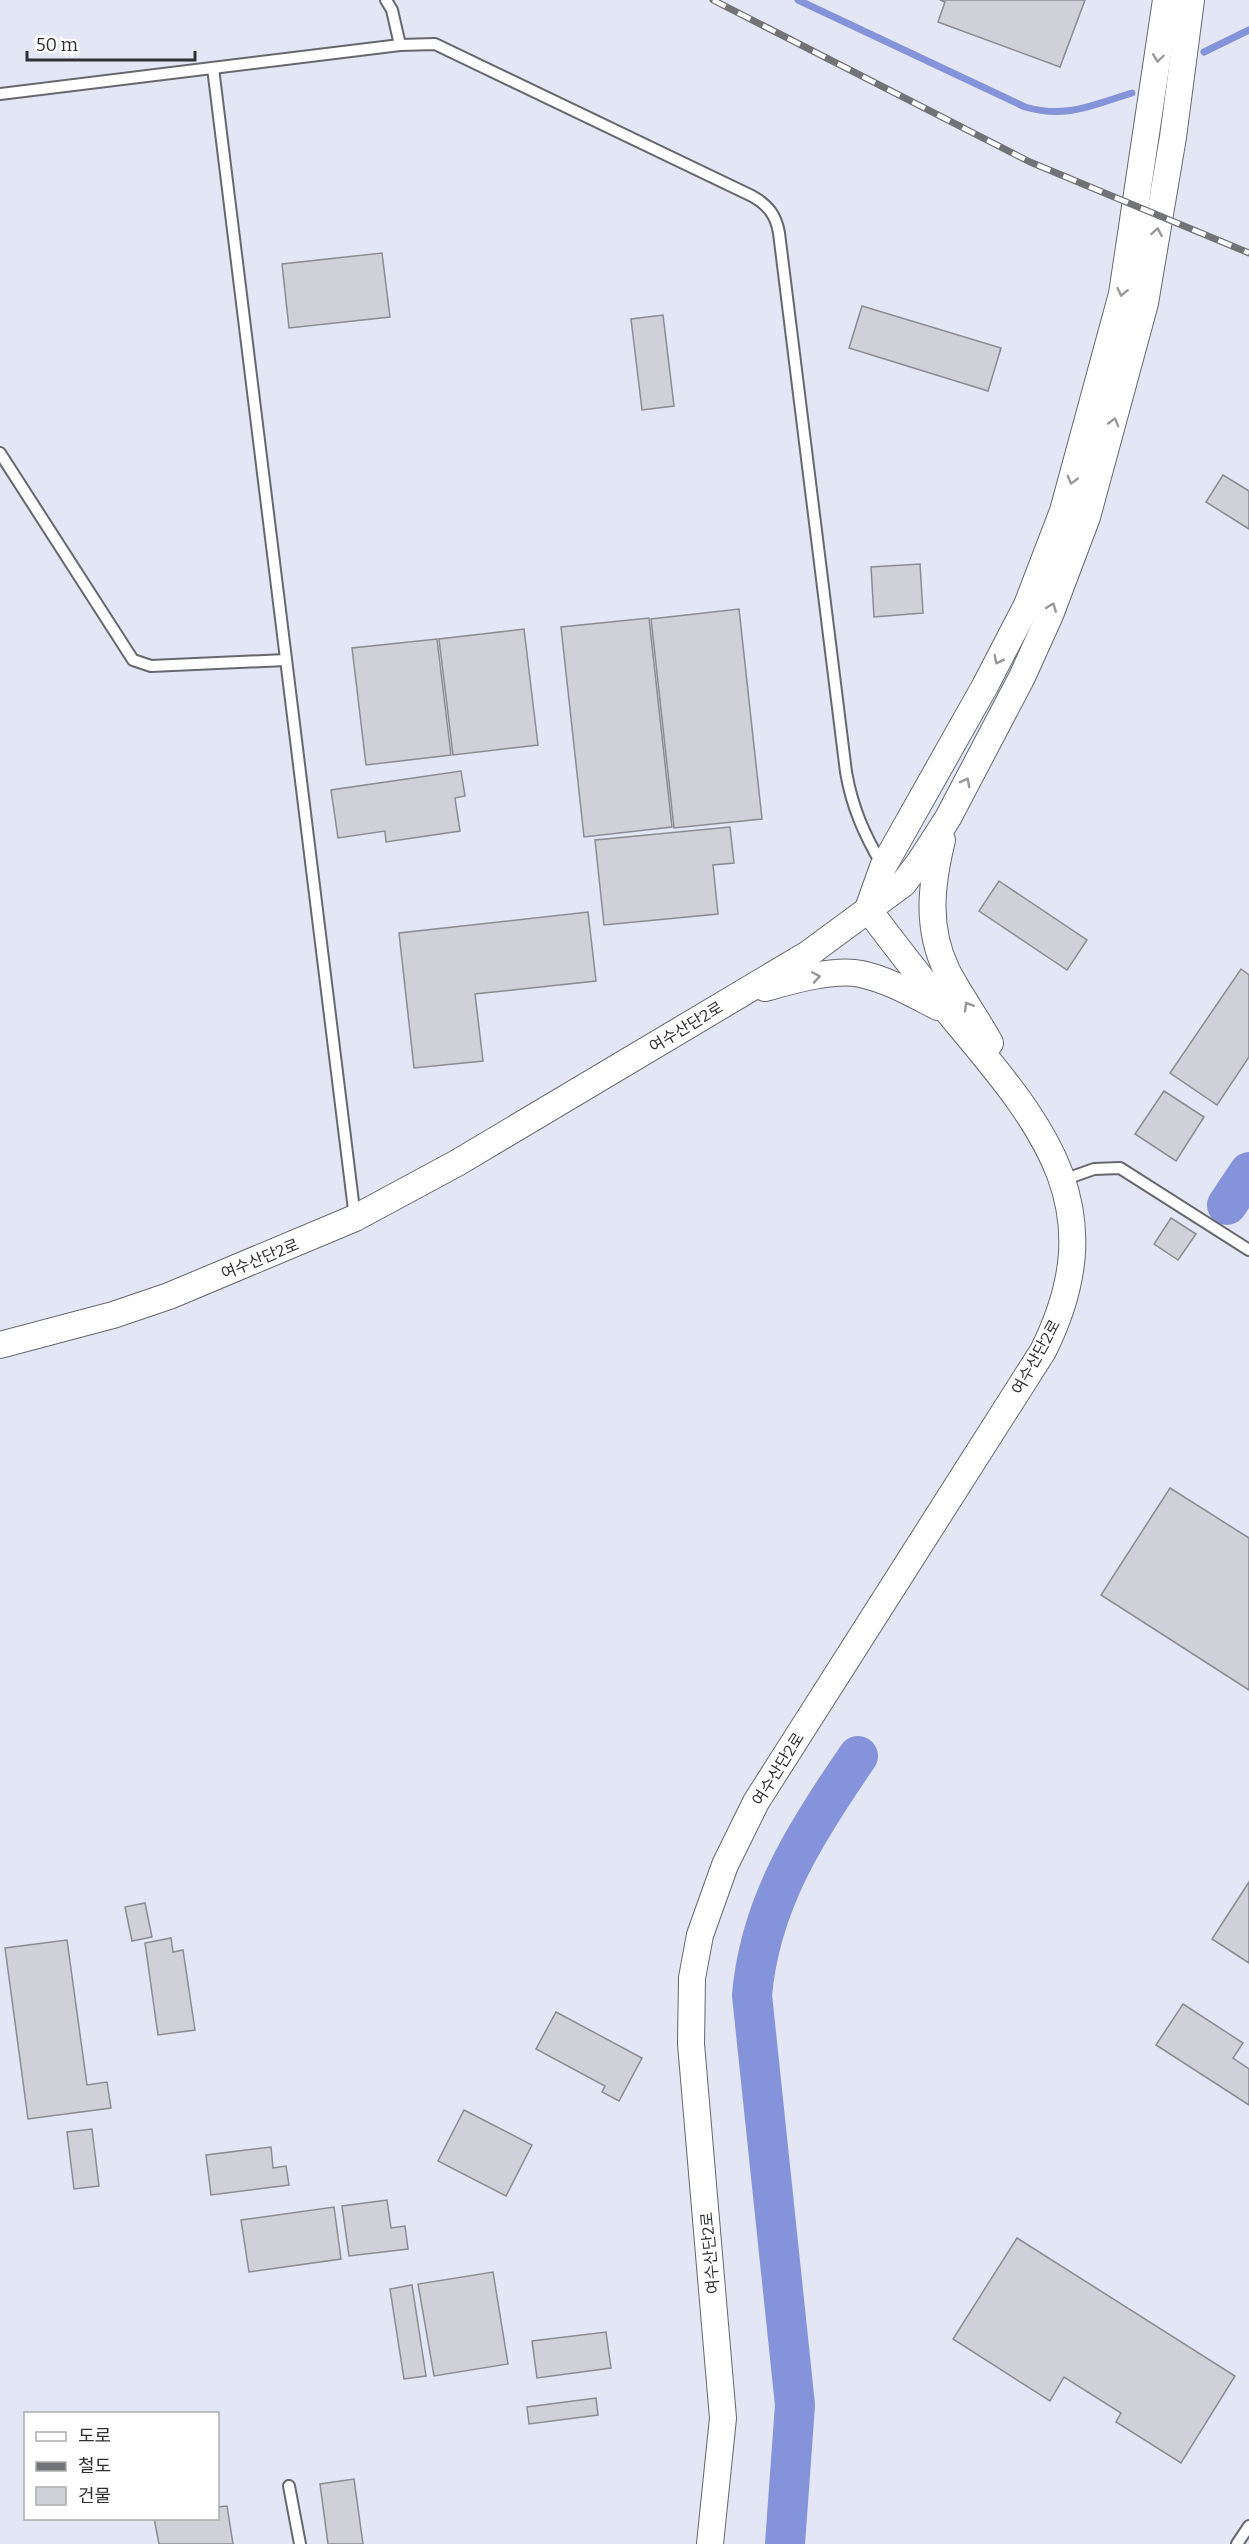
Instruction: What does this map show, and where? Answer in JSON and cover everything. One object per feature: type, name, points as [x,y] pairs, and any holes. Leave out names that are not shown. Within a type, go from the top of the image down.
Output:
[{"type":"street","points":[[868,909],[882,867],[985,686],[1027,605],[1047,559],[1063,511],[1122,294],[1166,0]]},
{"type":"street","points":[[868,909],[903,884],[948,818],[1022,677],[1050,615],[1087,517],[1145,303],[1173,137],[1191,0]]},
{"type":"street","points":[[948,818],[932,892],[934,933],[947,971],[993,1049],[1003,1077]]},
{"type":"street","name":"여수산단2로","points":[[0,1345],[112,1316],[169,1296],[355,1218],[457,1163],[738,996],[839,934],[868,909],[948,1012],[1003,1077],[1042,1134],[1063,1180],[1071,1233],[1070,1281],[1054,1329],[1036,1361],[756,1802],[725,1866],[700,1935],[692,1978],[691,2044],[723,2418],[710,2544]]},
{"type":"street","points":[[738,996],[813,977],[859,974],[901,988],[948,1012]]},
{"type":"lane","points":[[386,0],[392,10],[400,45]]},
{"type":"lane","points":[[0,94],[400,45],[435,44],[452,50],[752,196],[773,212],[779,233],[846,772],[852,804],[863,833],[882,867]]},
{"type":"lane","points":[[213,68],[355,1218]]},
{"type":"lane","points":[[0,453],[133,660],[151,666],[286,660]]},
{"type":"lane","points":[[1063,1180],[1094,1169],[1120,1168],[1249,1250]]},
{"type":"lane","points":[[289,2486],[300,2544]]},
{"type":"lane","points":[[1237,2544],[1249,2526]]},
{"type":"shaded area","points":[[0,0],[1249,0],[1249,2544],[0,2544]]},
{"type":"building","points":[[940,0],[1085,0],[1060,67],[938,22],[945,2]]},
{"type":"building","points":[[382,253],[390,317],[289,328],[282,264]]},
{"type":"building","points":[[862,306],[1001,348],[988,391],[849,348]]},
{"type":"building","points":[[663,315],[674,406],[642,410],[631,319]]},
{"type":"building","points":[[1223,475],[1249,491],[1249,529],[1206,502]]},
{"type":"building","points":[[920,564],[923,613],[874,617],[871,567]]},
{"type":"building","points":[[739,609],[762,819],[674,828],[651,619]]},
{"type":"building","points":[[649,618],[672,827],[584,837],[561,627]]},
{"type":"building","points":[[524,629],[538,745],[453,755],[439,639]]},
{"type":"building","points":[[437,639],[451,755],[366,765],[352,648]]},
{"type":"building","points":[[461,771],[465,796],[455,798],[460,831],[386,842],[385,831],[338,838],[331,790]]},
{"type":"building","points":[[730,827],[734,863],[713,865],[718,914],[604,925],[595,840]]},
{"type":"building","points":[[999,881],[1087,940],[1067,970],[979,911]]},
{"type":"building","points":[[588,912],[596,981],[475,994],[483,1061],[414,1068],[399,933]]},
{"type":"building","points":[[1241,969],[1249,975],[1249,1057],[1217,1105],[1170,1073]]},
{"type":"building","points":[[1164,1091],[1204,1117],[1176,1161],[1135,1134]]},
{"type":"building","points":[[1171,1218],[1196,1234],[1178,1260],[1154,1244]]},
{"type":"building","points":[[1170,1488],[1249,1538],[1249,1690],[1101,1595]]},
{"type":"building","points":[[1249,1882],[1249,1963],[1212,1939]]},
{"type":"building","points":[[145,1903],[152,1937],[132,1941],[125,1907]]},
{"type":"building","points":[[171,1938],[173,1952],[183,1950],[195,2030],[158,2035],[145,1943]]},
{"type":"building","points":[[67,1940],[87,2085],[107,2082],[111,2108],[28,2119],[5,1948]]},
{"type":"building","points":[[1183,2004],[1243,2043],[1233,2058],[1249,2069],[1249,2105],[1156,2045]]},
{"type":"building","points":[[556,2012],[642,2058],[619,2101],[602,2092],[605,2086],[536,2049]]},
{"type":"building","points":[[464,2110],[532,2145],[506,2196],[438,2161]]},
{"type":"building","points":[[92,2129],[99,2186],[74,2189],[67,2132]]},
{"type":"building","points":[[271,2147],[273,2168],[286,2166],[289,2185],[211,2195],[206,2155]]},
{"type":"building","points":[[387,2200],[391,2228],[405,2226],[408,2249],[349,2256],[342,2206]]},
{"type":"building","points":[[334,2207],[341,2259],[249,2272],[241,2220]]},
{"type":"building","points":[[1017,2238],[1235,2376],[1181,2463],[1116,2422],[1121,2413],[1064,2377],[1050,2401],[953,2339]]},
{"type":"building","points":[[493,2272],[508,2364],[434,2376],[418,2284]]},
{"type":"building","points":[[412,2285],[426,2376],[404,2379],[390,2289]]},
{"type":"building","points":[[606,2332],[611,2368],[537,2378],[532,2341]]},
{"type":"building","points":[[596,2398],[598,2415],[529,2424],[527,2407]]},
{"type":"building","points":[[354,2479],[363,2544],[328,2544],[320,2484]]},
{"type":"building","points":[[227,2506],[233,2544],[159,2544],[154,2520],[219,2520],[219,2507]]},
{"type":"waterway","points":[[798,0],[1025,107],[1054,112],[1067,111],[1092,106],[1132,93]]},
{"type":"waterway","points":[[1204,52],[1249,30]]},
{"type":"waterway","points":[[1227,1205],[1249,1172]]},
{"type":"waterway","points":[[785,2544],[795,2405],[752,1995],[757,1961],[776,1898],[804,1840],[858,1756]]},
{"type":"railway","points":[[713,0],[1030,162],[1249,253]]}]
